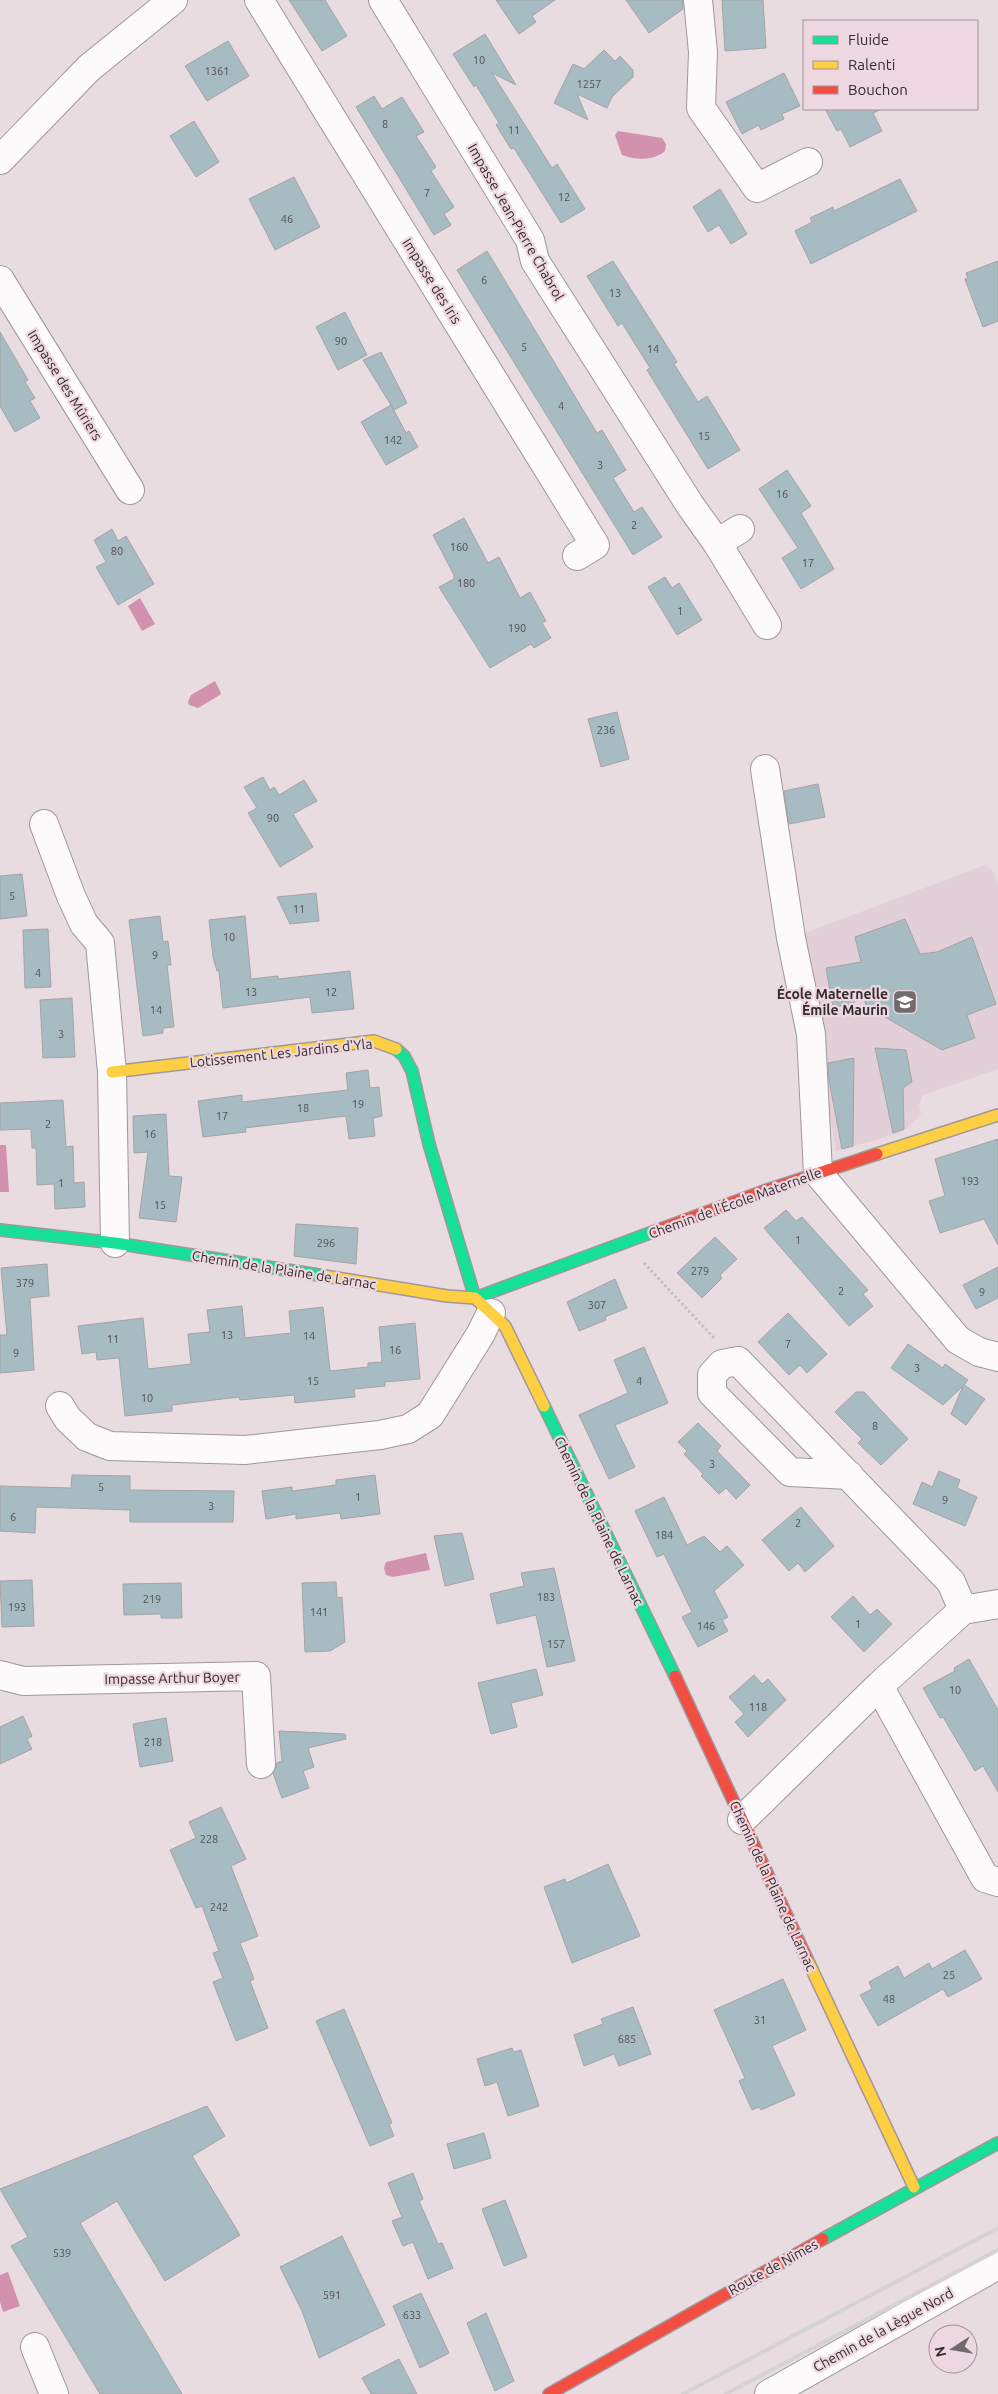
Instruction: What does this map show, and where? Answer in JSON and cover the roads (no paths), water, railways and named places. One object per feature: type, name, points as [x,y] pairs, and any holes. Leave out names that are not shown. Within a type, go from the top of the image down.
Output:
[{"type":"street","points":[[0,160],[89,68],[174,0]]},
{"type":"street","name":"Impasse des Iris","points":[[259,0],[594,545],[577,556]]},
{"type":"street","name":"Impasse Jean-Pierre Chabrol","points":[[383,0],[530,240],[535,260],[767,624]]},
{"type":"street","points":[[698,0],[703,52],[701,108],[757,188],[808,162]]},
{"type":"street","name":"Impasse des Mûriers","points":[[0,280],[130,490]]},
{"type":"street","points":[[717,543],[740,529]]},
{"type":"street","points":[[766,769],[791,938],[811,1034],[818,1173],[958,1340],[979,1352],[998,1357]]},
{"type":"street","points":[[44,824],[71,896],[84,924],[100,943],[112,1072],[115,1243]]},
{"type":"street","name":"Lotissement Les Jardins d'Yla","points":[[112,1072],[374,1041],[390,1044],[404,1056],[412,1072],[418,1106],[450,1222],[483,1306]]},
{"type":"street","name":"Chemin de l'École Maternelle","points":[[483,1306],[624,1243],[764,1191],[998,1115]]},
{"type":"street","name":"Chemin de la Plaine de Larnac","points":[[0,1230],[115,1243],[437,1294],[483,1306],[505,1326],[684,1694],[914,2187]]},
{"type":"street","points":[[60,1406],[68,1419],[87,1437],[110,1446],[245,1450],[380,1435],[408,1429],[430,1415],[480,1335],[483,1306]]},
{"type":"street","points":[[849,1475],[790,1472],[712,1393],[712,1375],[722,1364],[738,1362],[849,1475],[951,1582],[963,1610]]},
{"type":"street","points":[[742,1820],[880,1686],[963,1610],[998,1604]]},
{"type":"street","name":"Impasse Arthur Boyer","points":[[0,1675],[23,1681],[256,1676],[261,1764]]},
{"type":"street","points":[[880,1686],[985,1878],[998,1882]]},
{"type":"street","name":"Route de Nîmes","points":[[549,2394],[914,2187],[998,2143]]},
{"type":"street","name":"Chemin de la Lègue Nord","points":[[769,2394],[998,2265]]},
{"type":"street","points":[[35,2346],[54,2394]]},
{"type":"railway","points":[[683,2394],[998,2228]]},
{"type":"railway","points":[[726,2394],[998,2250]]},
{"type":"place","name":"École Maternelle Émile Maurin","points":[[905,1002]]}]
